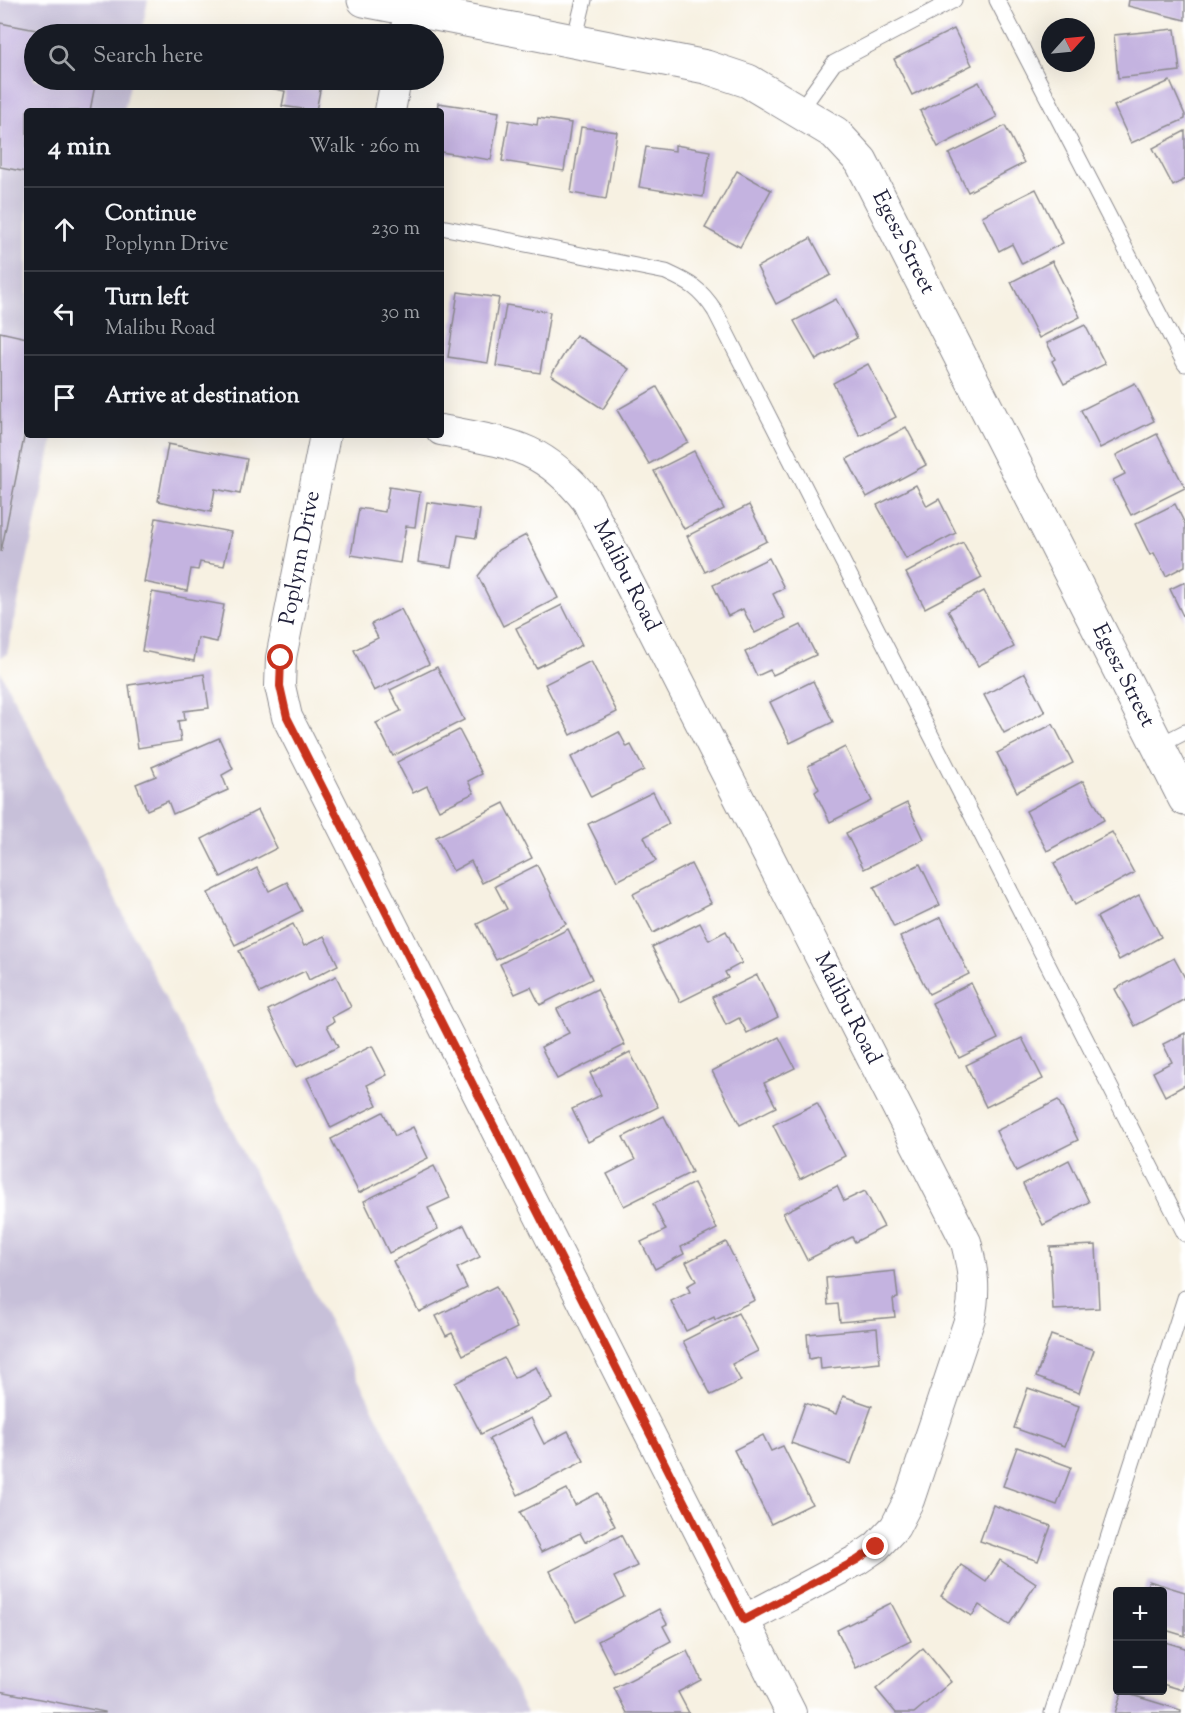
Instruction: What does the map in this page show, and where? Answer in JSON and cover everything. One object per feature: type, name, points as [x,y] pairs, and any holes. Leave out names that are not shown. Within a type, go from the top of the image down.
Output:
[{"type":"street","name":"Egesz Street","points":[[364,0],[407,22],[425,24]]},
{"type":"street","name":"Egesz Street","points":[[444,26],[574,41],[706,67],[748,81],[835,133],[861,161],[1171,739],[1185,799]]},
{"type":"street","points":[[391,108],[394,90]]},
{"type":"street","name":"Malibu Road","points":[[444,431],[512,444],[545,459],[571,480],[587,501],[955,1220],[968,1250],[974,1297],[970,1318],[909,1500],[895,1527],[876,1547],[857,1560],[744,1620]]},
{"type":"street","name":"Poplynn Drive","points":[[324,438],[281,658],[280,686],[287,717],[791,1713]]},
{"type":"lane","points":[[574,41],[584,0]]},
{"type":"lane","points":[[799,112],[834,63],[954,0]]},
{"type":"lane","points":[[997,0],[1185,364]]},
{"type":"lane","points":[[444,228],[666,272],[685,280],[703,292],[715,310],[1185,1234]]},
{"type":"lane","points":[[1052,1713],[1185,1298]]},
{"type":"shaded area","points":[[0,0],[148,0],[143,24],[24,24],[24,90],[129,90],[125,108],[24,108],[24,438],[53,438],[7,654],[0,657]]},
{"type":"shaded area","points":[[0,671],[527,1713],[0,1713]]},
{"type":"building","points":[[1129,0],[1185,0],[1185,20],[1128,6]]},
{"type":"building","points":[[0,23],[24,28],[24,90],[94,90],[91,108],[24,108],[24,171],[0,167]]},
{"type":"building","points":[[954,29],[972,65],[912,95],[894,59]]},
{"type":"building","points":[[1175,29],[1180,71],[1118,78],[1114,35]]},
{"type":"building","points":[[1170,81],[1185,119],[1131,143],[1114,106]]},
{"type":"building","points":[[979,82],[997,117],[938,147],[920,111]]},
{"type":"building","points":[[280,90],[320,90],[317,108],[282,106],[285,91]]},
{"type":"building","points":[[438,103],[499,112],[491,160],[444,152],[444,108],[437,108]]},
{"type":"building","points":[[538,118],[571,123],[564,171],[502,161],[509,120],[537,125]]},
{"type":"building","points":[[1005,126],[1024,163],[968,192],[949,154]]},
{"type":"building","points":[[581,127],[617,132],[606,199],[571,193]]},
{"type":"building","points":[[1185,131],[1185,179],[1173,186],[1153,148]]},
{"type":"building","points":[[675,145],[710,151],[703,197],[639,187],[646,147],[675,151]]},
{"type":"building","points":[[737,171],[771,190],[740,247],[705,228]]},
{"type":"building","points":[[1036,189],[1063,243],[1022,264],[1012,244],[999,251],[982,216]]},
{"type":"building","points":[[811,238],[831,275],[776,304],[757,267]]},
{"type":"building","points":[[1052,261],[1080,317],[1039,338],[1011,282]]},
{"type":"building","points":[[458,292],[499,298],[488,363],[448,357]]},
{"type":"building","points":[[836,299],[857,338],[816,360],[794,321]]},
{"type":"building","points":[[506,305],[550,312],[540,373],[496,366]]},
{"type":"building","points":[[1085,325],[1105,364],[1064,384],[1052,361],[1055,359],[1047,343]]},
{"type":"building","points":[[0,332],[24,337],[24,438],[1,552]]},
{"type":"building","points":[[576,335],[629,369],[603,409],[551,375]]},
{"type":"building","points":[[868,364],[896,417],[860,436],[833,383]]},
{"type":"building","points":[[1135,383],[1154,421],[1100,448],[1081,410]]},
{"type":"building","points":[[657,387],[688,442],[649,464],[617,410]]},
{"type":"building","points":[[906,427],[926,465],[867,497],[847,459]]},
{"type":"building","points":[[1157,434],[1185,488],[1131,515],[1113,480],[1125,474],[1116,455]]},
{"type":"building","points":[[168,444],[247,459],[240,494],[215,489],[211,512],[158,501]]},
{"type":"building","points":[[694,451],[724,509],[684,529],[654,471]]},
{"type":"building","points":[[916,485],[927,506],[939,499],[956,533],[906,559],[877,505]]},
{"type":"building","points":[[389,487],[420,492],[415,527],[406,526],[400,563],[351,555],[359,508],[385,512]]},
{"type":"building","points":[[427,502],[480,510],[476,538],[458,535],[452,567],[418,562]]},
{"type":"building","points":[[1175,504],[1185,524],[1185,566],[1166,576],[1154,553],[1150,555],[1135,524]]},
{"type":"building","points":[[749,505],[767,541],[705,572],[687,536]]},
{"type":"building","points":[[156,518],[231,532],[224,566],[200,562],[198,570],[191,569],[187,591],[144,582]]},
{"type":"building","points":[[526,535],[558,598],[503,626],[478,576],[498,550]]},
{"type":"building","points":[[963,542],[982,578],[925,608],[906,573]]},
{"type":"building","points":[[769,558],[784,588],[773,594],[785,618],[755,633],[743,609],[728,616],[713,585]]},
{"type":"building","points":[[1185,582],[1185,620],[1170,589]]},
{"type":"building","points":[[984,591],[1014,647],[978,666],[948,610]]},
{"type":"building","points":[[152,592],[224,605],[217,642],[198,638],[194,661],[142,651]]},
{"type":"building","points":[[562,605],[582,645],[536,668],[516,628]]},
{"type":"building","points":[[401,609],[429,664],[374,691],[354,650],[378,638],[371,624]]},
{"type":"building","points":[[801,625],[816,655],[773,675],[770,670],[757,676],[745,652]]},
{"type":"building","points":[[591,661],[617,712],[571,735],[545,684]]},
{"type":"building","points":[[437,667],[464,720],[393,756],[376,723],[401,711],[390,690]]},
{"type":"building","points":[[1025,673],[1045,712],[1004,733],[984,695]]},
{"type":"building","points":[[204,674],[209,708],[184,711],[185,720],[178,721],[181,741],[138,748],[129,685]]},
{"type":"building","points":[[813,681],[833,722],[790,743],[770,702]]},
{"type":"building","points":[[1053,724],[1073,763],[1017,792],[997,753]]},
{"type":"building","points":[[459,730],[482,774],[468,781],[474,793],[439,810],[427,786],[413,793],[397,762]]},
{"type":"building","points":[[619,732],[627,747],[631,745],[644,770],[591,797],[571,757]]},
{"type":"building","points":[[219,738],[233,769],[222,775],[228,790],[173,814],[168,801],[147,810],[136,784],[156,776],[152,767]]},
{"type":"building","points":[[845,747],[872,801],[830,822],[815,792],[819,789],[808,766]]},
{"type":"building","points":[[1083,781],[1104,820],[1047,851],[1026,811]]},
{"type":"building","points":[[653,792],[669,824],[644,837],[656,861],[617,881],[588,824]]},
{"type":"building","points":[[504,803],[532,858],[482,883],[471,861],[453,871],[436,837]]},
{"type":"building","points":[[907,803],[924,839],[864,869],[846,833]]},
{"type":"building","points":[[258,810],[277,848],[221,877],[202,839]]},
{"type":"building","points":[[1112,832],[1134,873],[1075,905],[1054,863]]},
{"type":"building","points":[[691,864],[711,903],[653,933],[633,894]]},
{"type":"building","points":[[920,864],[940,905],[894,927],[874,887]]},
{"type":"building","points":[[537,865],[566,924],[496,960],[477,924],[507,909],[495,886]]},
{"type":"building","points":[[257,868],[269,891],[287,882],[302,911],[235,945],[208,893]]},
{"type":"building","points":[[1139,895],[1161,937],[1119,960],[1097,917]]},
{"type":"building","points":[[941,917],[969,974],[929,994],[900,937]]},
{"type":"building","points":[[700,923],[709,940],[726,931],[742,963],[725,972],[728,978],[680,1002],[652,947]]},
{"type":"building","points":[[293,924],[304,946],[324,936],[338,965],[309,980],[305,971],[260,993],[239,951]]},
{"type":"building","points":[[568,929],[592,979],[540,1005],[531,987],[515,994],[500,964]]},
{"type":"building","points":[[1174,958],[1185,978],[1185,999],[1135,1026],[1115,989]]},
{"type":"building","points":[[757,975],[778,1017],[747,1033],[739,1018],[726,1025],[712,997]]},
{"type":"building","points":[[336,976],[351,1007],[332,1017],[334,1022],[327,1026],[338,1047],[297,1067],[268,1010]]},
{"type":"building","points":[[971,983],[998,1039],[959,1058],[932,1003]]},
{"type":"building","points":[[597,989],[625,1045],[557,1079],[541,1047],[569,1033],[557,1009]]},
{"type":"building","points":[[1185,1033],[1185,1085],[1165,1096],[1153,1072],[1172,1062],[1163,1044]]},
{"type":"building","points":[[779,1037],[795,1068],[764,1083],[776,1107],[740,1125],[712,1071]]},
{"type":"building","points":[[1022,1038],[1043,1079],[986,1107],[966,1065]]},
{"type":"building","points":[[372,1046],[387,1075],[367,1085],[377,1105],[331,1128],[307,1078]]},
{"type":"building","points":[[630,1052],[658,1107],[588,1142],[572,1109],[601,1095],[590,1073]]},
{"type":"building","points":[[1058,1100],[1078,1140],[1016,1171],[996,1131]]},
{"type":"building","points":[[817,1103],[845,1156],[800,1179],[773,1125]]},
{"type":"building","points":[[383,1112],[395,1136],[413,1127],[428,1158],[359,1193],[331,1139]]},
{"type":"building","points":[[664,1116],[692,1172],[624,1206],[607,1174],[635,1160],[623,1137]]},
{"type":"building","points":[[1069,1160],[1089,1202],[1043,1225],[1023,1184]]},
{"type":"building","points":[[434,1166],[450,1198],[428,1208],[438,1229],[389,1253],[364,1201]]},
{"type":"building","points":[[694,1183],[717,1229],[681,1247],[684,1254],[655,1269],[641,1242],[666,1230],[653,1204]]},
{"type":"building","points":[[837,1186],[844,1201],[865,1191],[884,1227],[855,1242],[852,1237],[807,1260],[783,1213]]},
{"type":"building","points":[[464,1225],[480,1257],[457,1268],[467,1288],[419,1312],[393,1261]]},
{"type":"building","points":[[726,1242],[755,1300],[715,1320],[714,1317],[686,1331],[671,1301],[690,1292],[687,1286],[696,1281],[686,1262]]},
{"type":"building","points":[[1096,1245],[1099,1308],[1053,1310],[1050,1247]]},
{"type":"building","points":[[895,1271],[898,1298],[893,1299],[895,1317],[840,1322],[838,1304],[828,1305],[826,1278]]},
{"type":"building","points":[[496,1286],[517,1328],[463,1355],[452,1333],[446,1336],[436,1316]]},
{"type":"building","points":[[738,1313],[758,1351],[732,1364],[741,1381],[711,1395],[683,1341]]},
{"type":"building","points":[[877,1328],[880,1363],[821,1369],[820,1357],[809,1359],[807,1334]]},
{"type":"building","points":[[1051,1335],[1094,1350],[1079,1393],[1036,1377]]},
{"type":"building","points":[[504,1358],[514,1378],[536,1367],[552,1399],[481,1434],[455,1383]]},
{"type":"building","points":[[1028,1388],[1079,1406],[1065,1446],[1014,1428]]},
{"type":"building","points":[[843,1396],[872,1406],[851,1464],[791,1443],[805,1403],[836,1414]]},
{"type":"building","points":[[531,1418],[544,1444],[568,1431],[584,1461],[518,1495],[489,1439]]},
{"type":"building","points":[[763,1435],[771,1451],[783,1446],[812,1504],[771,1524],[734,1450]]},
{"type":"building","points":[[1017,1447],[1071,1467],[1057,1505],[1003,1486]]},
{"type":"building","points":[[567,1489],[575,1505],[598,1493],[615,1526],[585,1542],[580,1533],[541,1552],[520,1512]]},
{"type":"building","points":[[993,1505],[1051,1526],[1038,1561],[980,1541]]},
{"type":"building","points":[[621,1535],[637,1566],[614,1577],[624,1597],[576,1622],[550,1571]]},
{"type":"building","points":[[1000,1560],[1036,1584],[1009,1625],[979,1605],[972,1616],[941,1596],[961,1565],[986,1582]]},
{"type":"building","points":[[1149,1581],[1185,1592],[1185,1636],[1167,1631],[1167,1587],[1147,1587]]},
{"type":"building","points":[[891,1603],[911,1641],[856,1668],[837,1630]]},
{"type":"building","points":[[659,1609],[667,1624],[663,1626],[671,1641],[614,1673],[598,1641]]},
{"type":"building","points":[[1167,1643],[1185,1648],[1183,1690],[1167,1685]]},
{"type":"building","points":[[923,1648],[951,1682],[914,1713],[896,1713],[876,1689]]},
{"type":"building","points":[[687,1651],[701,1680],[678,1692],[689,1713],[627,1713],[614,1688]]},
{"type":"building","points":[[0,1691],[105,1712],[105,1713],[0,1713]]},
{"type":"building","points":[[1121,1695],[1132,1695],[1181,1710],[1181,1713],[1115,1713]]},
{"type":"route","points":[[281,658],[280,686],[287,717],[744,1620],[857,1560],[876,1547]]}]
